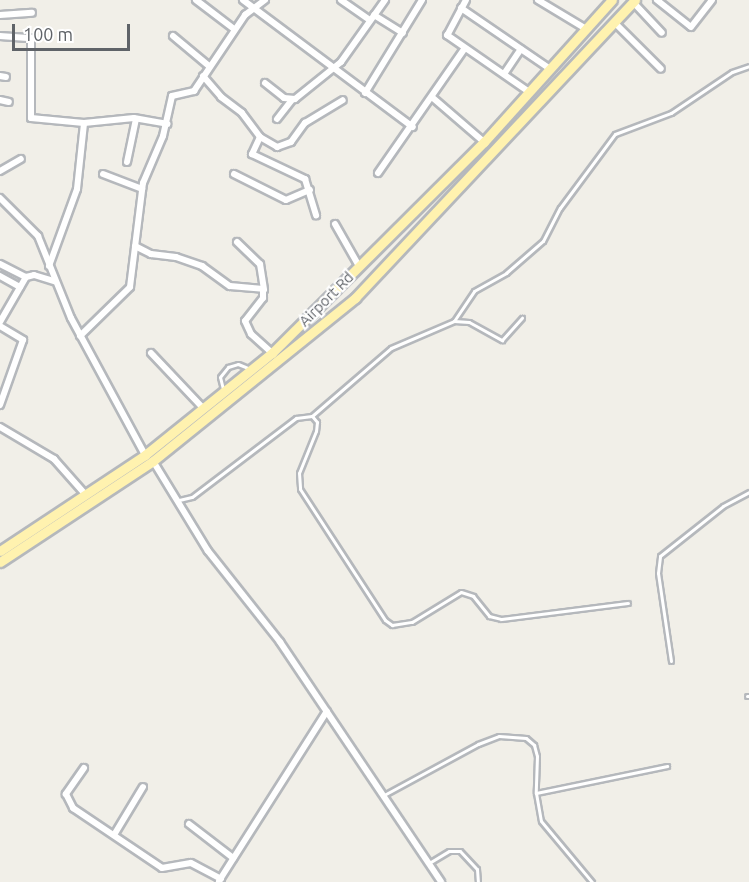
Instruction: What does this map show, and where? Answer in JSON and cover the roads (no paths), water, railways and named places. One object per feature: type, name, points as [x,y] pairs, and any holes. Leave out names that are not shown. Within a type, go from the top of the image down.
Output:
[{"type":"main road","name":"Airport Rd","points":[[0,551],[145,455],[272,353],[483,142],[612,0]]},
{"type":"main road","points":[[0,562],[153,461],[355,298],[634,1]]},
{"type":"street","points":[[196,0],[234,29]]},
{"type":"street","points":[[243,0],[332,70],[413,127]]},
{"type":"street","points":[[80,336],[128,291],[142,189],[167,124],[173,95],[193,92],[234,29],[252,7],[265,0]]},
{"type":"street","points":[[341,0],[403,33]]},
{"type":"street","points":[[277,119],[292,100],[332,70],[385,0]]},
{"type":"street","points":[[365,93],[422,0]]},
{"type":"street","points":[[466,0],[446,33],[529,92]]},
{"type":"street","points":[[538,0],[586,28]]},
{"type":"street","points":[[657,0],[691,27],[712,0]]},
{"type":"street","points":[[634,1],[662,33]]},
{"type":"street","points":[[461,8],[550,69]]},
{"type":"street","points":[[0,15],[32,13]]},
{"type":"street","points":[[614,22],[661,69]]},
{"type":"street","points":[[0,36],[31,38],[31,118],[84,123],[136,118],[167,124]]},
{"type":"street","points":[[173,36],[209,66]]},
{"type":"street","points":[[378,173],[413,127],[465,48]]},
{"type":"street","points":[[504,74],[521,49]]},
{"type":"street","points":[[203,76],[221,97],[242,113],[260,137],[277,147],[285,145],[305,123],[343,100]]},
{"type":"street","points":[[265,83],[292,100]]},
{"type":"street","points":[[433,98],[483,142]]},
{"type":"street","points":[[0,100],[9,102]]},
{"type":"street","points":[[127,162],[136,118]]},
{"type":"street","points":[[49,267],[77,189],[84,123]]},
{"type":"street","points":[[260,137],[252,154],[300,175],[310,190],[316,215]]},
{"type":"street","points":[[0,171],[21,159]]},
{"type":"street","points":[[103,174],[142,189]]},
{"type":"street","points":[[234,174],[286,200],[310,190]]},
{"type":"street","points":[[0,198],[33,230],[80,336],[145,455]]},
{"type":"street","points":[[335,224],[359,266]]},
{"type":"street","points":[[237,242],[263,268],[263,298],[245,321],[251,334],[272,353]]},
{"type":"street","points":[[135,246],[151,255],[176,257],[201,266],[230,286],[264,290]]},
{"type":"street","points":[[0,264],[26,277],[34,275],[54,281]]},
{"type":"street","points":[[0,276],[20,286]]},
{"type":"street","points":[[0,405],[23,342],[0,324],[26,277]]},
{"type":"street","points":[[151,353],[204,409]]},
{"type":"street","points":[[0,427],[54,459],[86,495]]},
{"type":"street","points":[[153,461],[208,551],[327,711],[441,882]]},
{"type":"street","points":[[84,768],[66,794],[67,804],[162,868],[191,863],[220,880],[327,711]]},
{"type":"street","points":[[114,835],[143,787]]},
{"type":"street","points":[[189,824],[233,858]]},
{"type":"lane","points":[[454,321],[474,291],[506,273],[543,241],[560,208],[615,134],[671,113],[749,66]]},
{"type":"lane","points":[[177,500],[192,497],[296,418],[312,416],[375,358],[454,321],[469,322],[498,340],[507,337],[522,318]]},
{"type":"lane","points":[[225,393],[220,380],[228,368],[242,364],[252,370]]},
{"type":"lane","points":[[312,416],[317,422],[316,431],[299,473],[300,489],[385,620],[392,625],[412,622],[461,592],[473,596],[489,616],[501,619],[628,603]]},
{"type":"lane","points":[[671,661],[658,573],[660,556],[723,506],[749,492]]},
{"type":"lane","points":[[382,795],[478,744],[509,735],[526,738],[534,745],[537,810],[550,837],[592,882]]},
{"type":"lane","points":[[536,793],[667,766]]},
{"type":"lane","points":[[428,864],[449,851],[460,851],[477,869],[478,882]]}]
